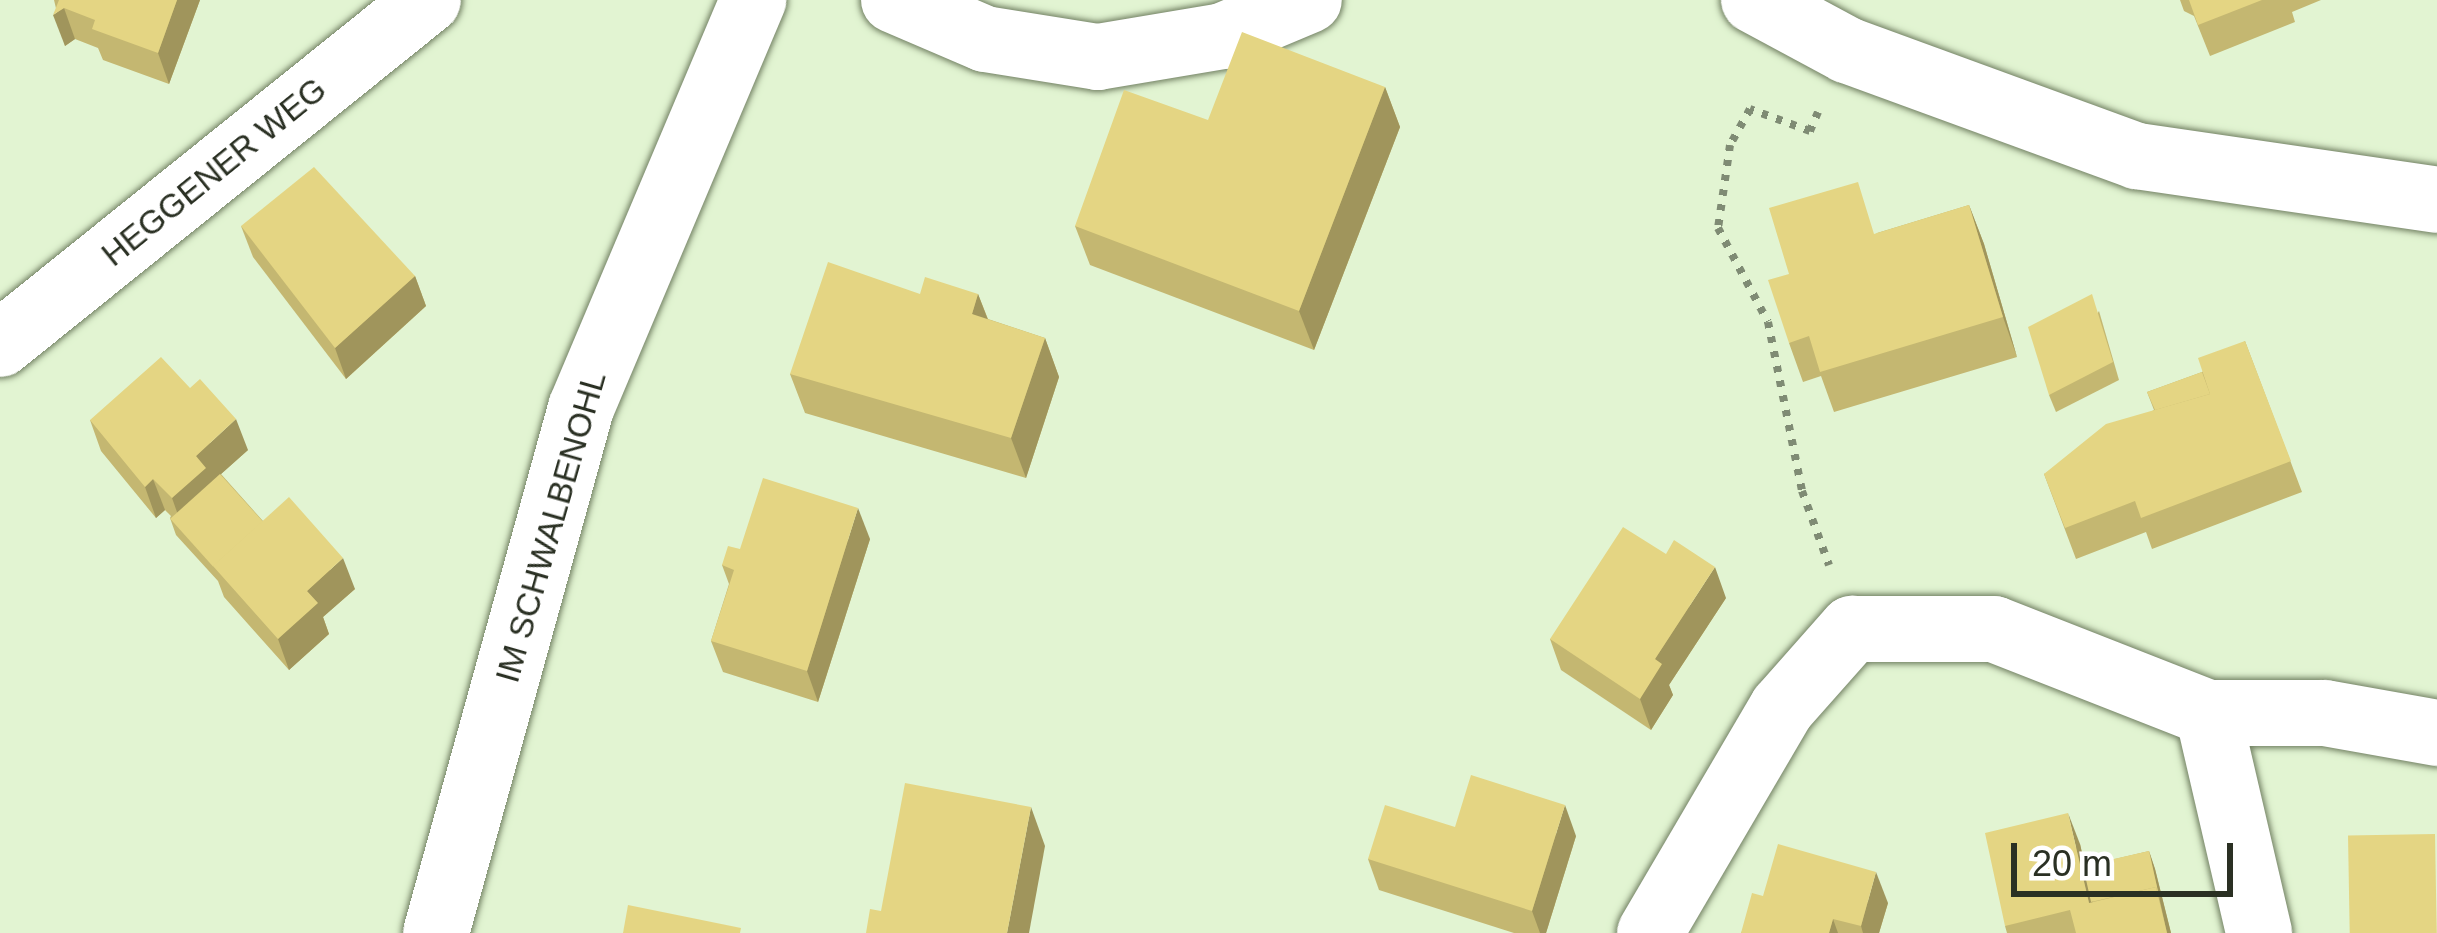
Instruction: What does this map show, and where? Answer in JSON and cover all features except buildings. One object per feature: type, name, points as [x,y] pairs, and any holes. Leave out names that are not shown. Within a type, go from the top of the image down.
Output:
[{"type":"street","name":"HEGGENER WEG","points":[[0,344],[428,0]]},
{"type":"street","name":"IM SCHWALBENOHL","points":[[436,933],[581,408],[753,0]]},
{"type":"street","points":[[894,0],[985,39],[1098,57],[1222,36],[1309,0]]},
{"type":"street","points":[[1754,0],[1847,50],[2138,156],[2437,200]]},
{"type":"street","points":[[1650,933],[1782,708],[1852,629],[1994,628],[2208,713],[2324,713],[2437,734]]},
{"type":"street","points":[[2324,713],[2437,687]]},
{"type":"street","points":[[2208,713],[2259,933]]},
{"type":"path","points":[[1847,50],[1810,130],[1750,109],[1730,145],[1718,228],[1768,322],[1802,490],[1852,629]]}]
